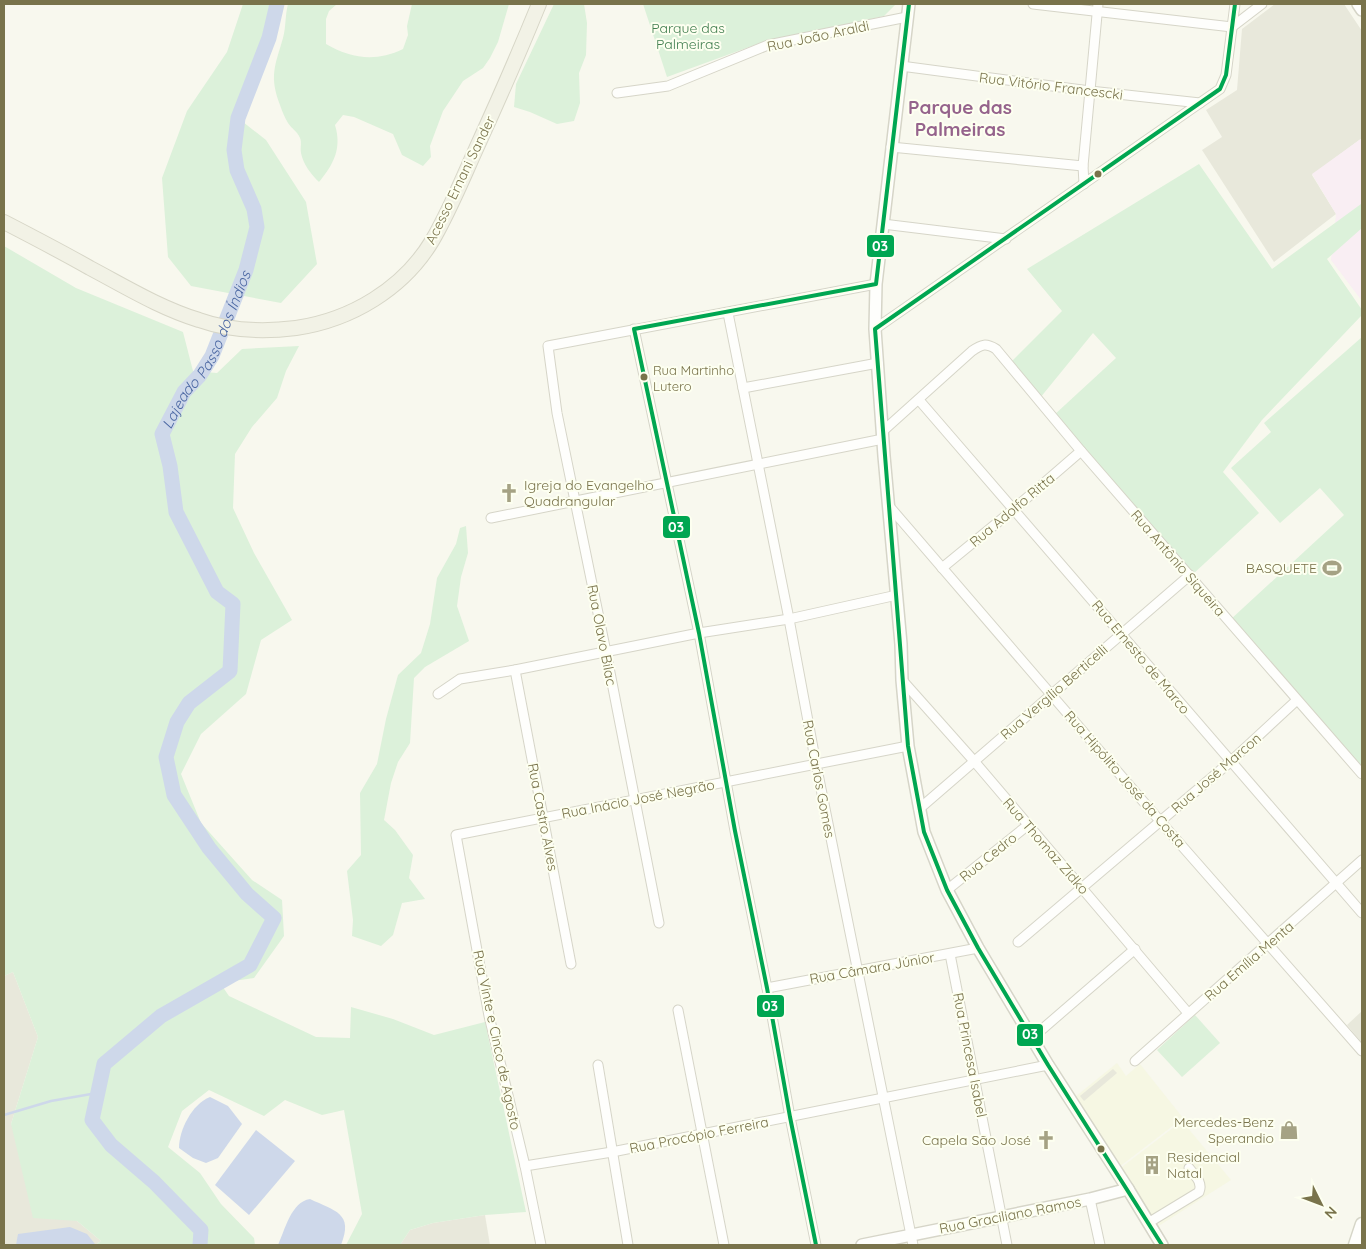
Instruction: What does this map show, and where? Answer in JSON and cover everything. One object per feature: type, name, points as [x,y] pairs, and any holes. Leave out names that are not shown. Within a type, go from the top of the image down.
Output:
[{"type":"highway","name":"Acesso Ernani Sander","points":[[4,222],[143,297],[199,320],[238,329],[282,330],[336,319],[358,309],[390,288],[415,263],[431,243],[506,84],[539,4]]},
{"type":"main road","points":[[1355,1245],[1362,1224]]},
{"type":"street","points":[[909,4],[876,284],[875,329],[908,746],[919,809],[924,832],[947,890],[978,948],[1048,1065],[1162,1245]]},
{"type":"street","points":[[1033,4],[1098,8],[1232,26],[1262,4]]},
{"type":"street","points":[[875,329],[1220,89],[1226,75],[1235,4]]},
{"type":"street","points":[[1358,4],[1362,10]]},
{"type":"street","points":[[1084,184],[1083,166],[1098,8]]},
{"type":"street","name":"Rua João Araldi","points":[[616,92],[668,86],[768,45],[907,17]]},
{"type":"street","name":"Rua Vitório Francescki","points":[[902,66],[1090,91],[1200,103]]},
{"type":"street","points":[[891,147],[1083,166]]},
{"type":"street","points":[[883,224],[1006,238]]},
{"type":"street","points":[[816,1245],[790,1117],[699,633],[634,329],[876,284]]},
{"type":"street","name":"Rua Carlos Gomes","points":[[728,312],[816,764],[912,1240]]},
{"type":"street","name":"Rua Olavo Bilac","points":[[634,329],[548,346],[557,413],[659,923]]},
{"type":"street","name":"Rua Antônio Siqueira","points":[[919,400],[981,344],[988,344],[996,349],[1081,451],[1362,774]]},
{"type":"street","points":[[743,388],[878,363]]},
{"type":"street","points":[[491,518],[667,483],[883,435],[919,400]]},
{"type":"street","name":"Rua Ernesto de Marco","points":[[919,400],[1362,913]]},
{"type":"street","name":"Rua Adolfo Ritta","points":[[942,568],[1081,451]]},
{"type":"street","name":"Rua Hipólito José da Costa","points":[[889,506],[1160,821],[1362,1051]]},
{"type":"street","name":"Rua Vergílio Berticelli","points":[[919,809],[1190,575]]},
{"type":"street","points":[[438,694],[460,679],[515,670],[699,633],[789,618],[896,595]]},
{"type":"street","name":"Rua Castro Alves","points":[[515,670],[571,964]]},
{"type":"street","name":"Rua Thomaz Zidko","points":[[902,680],[974,761],[1188,1013]]},
{"type":"street","name":"Rua José Marcon","points":[[1018,942],[1230,762],[1298,700]]},
{"type":"street","name":"Rua Inácio José Negrão","points":[[456,835],[908,746]]},
{"type":"street","name":"Rua Cedro","points":[[947,890],[1028,825]]},
{"type":"street","name":"Rua Vinte e Cinco de Agosto","points":[[456,835],[489,1016],[542,1245]]},
{"type":"street","name":"Rua Emília Menta","points":[[1135,1061],[1362,860]]},
{"type":"street","name":"Rua Câmara Júnior","points":[[767,988],[978,948]]},
{"type":"street","points":[[1032,1038],[1135,949]]},
{"type":"street","name":"Rua Princesa Isabel","points":[[950,954],[1007,1245]]},
{"type":"street","points":[[678,1010],[724,1245]]},
{"type":"street","points":[[598,1065],[628,1245]]},
{"type":"street","name":"Rua Procópio Ferreira","points":[[525,1166],[612,1152],[1048,1065]]},
{"type":"street","points":[[1148,1223],[1199,1192],[1200,1181],[1189,1168]]},
{"type":"street","name":"Rua Graciliano Ramos","points":[[862,1245],[912,1240],[1002,1217],[1090,1199],[1128,1189]]},
{"type":"street","points":[[1090,1199],[1100,1245]]},
{"type":"shaded area","points":[[1275,4],[1344,4],[1362,31],[1362,138],[1312,175],[1336,214],[1274,262],[1202,150],[1222,137],[1206,110],[1237,90],[1242,29]]},
{"type":"shaded area","points":[[1362,138],[1362,301],[1331,260],[1336,214],[1312,174]]},
{"type":"shaded area","points":[[13,972],[38,1037],[11,1124],[77,1221],[101,1241],[95,1245],[4,1245],[4,976]]},
{"type":"shaded area","points":[[1362,1011],[1362,1043],[1347,1025]]},
{"type":"shaded area","points":[[1117,1063],[1126,1076],[1140,1064],[1183,1118],[1119,1167],[1075,1097]]},
{"type":"shaded area","points":[[1113,1069],[1117,1073],[1084,1101],[1080,1096]]},
{"type":"shaded area","name":"Residencial Natal","points":[[1182,1121],[1231,1180],[1157,1227],[1118,1170]]},
{"type":"shaded area","points":[[485,1215],[490,1245],[400,1245],[410,1230],[433,1223]]},
{"type":"green space","points":[[243,4],[277,4],[269,38],[238,118],[266,140],[306,202],[317,264],[281,303],[191,286],[168,257],[162,178],[187,111],[227,52]]},
{"type":"green space","points":[[288,4],[337,4],[329,11],[326,19],[326,44],[355,56],[374,57],[403,49],[408,35],[407,26],[412,4],[509,4],[498,42],[490,58],[483,68],[463,81],[443,111],[430,146],[431,157],[423,166],[402,155],[393,134],[354,117],[343,115],[335,125],[338,141],[335,155],[329,169],[319,182],[310,172],[304,161],[301,153],[300,138],[286,119],[275,86],[274,71],[284,34]]},
{"type":"green space","points":[[554,4],[584,4],[587,23],[586,55],[579,73],[580,103],[574,121],[557,124],[514,107],[516,84]]},
{"type":"green space","name":"Parque das Palmeiras","points":[[643,4],[896,4],[884,16],[760,43],[667,77]]},
{"type":"green space","points":[[1199,164],[1272,269],[1361,204],[1362,228],[1327,259],[1362,310],[1362,315],[1262,420],[1223,472],[1259,513],[1192,575],[1053,416],[1116,358],[1093,333],[1040,398],[1009,364],[1062,311],[1027,269]]},
{"type":"green space","points":[[4,246],[76,288],[183,332],[193,371],[217,373],[242,349],[299,346],[286,371],[277,398],[252,427],[235,454],[233,508],[254,553],[292,620],[261,640],[246,694],[201,734],[181,774],[201,823],[252,880],[282,900],[284,936],[254,978],[220,983],[229,996],[316,1037],[350,1038],[351,1007],[393,1019],[434,1035],[485,1022],[526,1212],[485,1215],[433,1223],[410,1230],[400,1245],[346,1245],[362,1214],[344,1110],[322,1115],[285,1100],[264,1116],[209,1090],[182,1111],[168,1147],[200,1173],[221,1204],[254,1238],[255,1245],[200,1245],[201,1230],[188,1218],[199,1230],[199,1245],[95,1245],[101,1241],[77,1221],[33,1218],[11,1124],[38,1037],[13,972],[4,976]]},
{"type":"green space","points":[[1362,337],[1362,772],[1230,620],[1344,515],[1320,488],[1280,523],[1231,468],[1271,432],[1264,423]]},
{"type":"green space","points":[[466,526],[468,553],[461,577],[457,606],[469,641],[425,667],[414,678],[410,743],[398,762],[391,783],[384,820],[395,830],[413,855],[409,878],[425,899],[402,903],[393,935],[381,946],[352,936],[353,920],[347,871],[361,855],[360,793],[377,764],[386,719],[398,675],[421,653],[430,624],[437,578],[456,544],[460,528]]},
{"type":"green space","points":[[1195,1015],[1220,1043],[1182,1077],[1157,1050]]},
{"type":"water","points":[[210,1097],[228,1106],[242,1124],[218,1158],[206,1163],[193,1158],[179,1148],[181,1133],[192,1111]]},
{"type":"water","points":[[256,1130],[295,1161],[249,1215],[215,1185]]},
{"type":"water","points":[[310,1199],[340,1214],[345,1226],[341,1245],[278,1245],[293,1211],[303,1201]]},
{"type":"water","points":[[70,1227],[87,1234],[95,1244],[16,1245],[18,1234]]},
{"type":"waterway","name":"Lajeado Passo dos Índios","points":[[200,1245],[201,1230],[154,1182],[111,1145],[92,1120],[104,1064],[161,1016],[250,965],[274,918],[247,894],[209,848],[174,795],[166,757],[177,722],[189,703],[230,671],[233,604],[217,592],[176,512],[170,466],[162,434],[184,392],[200,375],[212,356],[246,270],[257,227],[254,209],[237,170],[234,150],[238,118],[269,38],[277,4]]},
{"type":"waterway","points":[[4,1115],[51,1101],[97,1093]]},
{"type":"transit line","name":"03","points":[[816,1245],[735,831],[699,633],[634,329],[876,284],[909,4]]},
{"type":"transit line","name":"03","points":[[1162,1245],[1048,1065],[978,948],[947,890],[924,832],[908,746],[875,329],[1220,89],[1226,75],[1235,4]]},
{"type":"place","name":"Rua Martinho Lutero","points":[[644,377]]},
{"type":"place","name":"Igreja do Evangelho Quadrangular","points":[[509,493]]},
{"type":"place","name":"BASQUETE","points":[[1332,568]]},
{"type":"place","name":"Mercedes-Benz Sperandio","points":[[1289,1130]]},
{"type":"place","name":"Capela São José","points":[[1046,1140]]},
{"type":"place","name":"Residencial Natal","points":[[1152,1165]]},
{"type":"district","name":"Parque das Palmeiras","points":[[960,118]]}]
